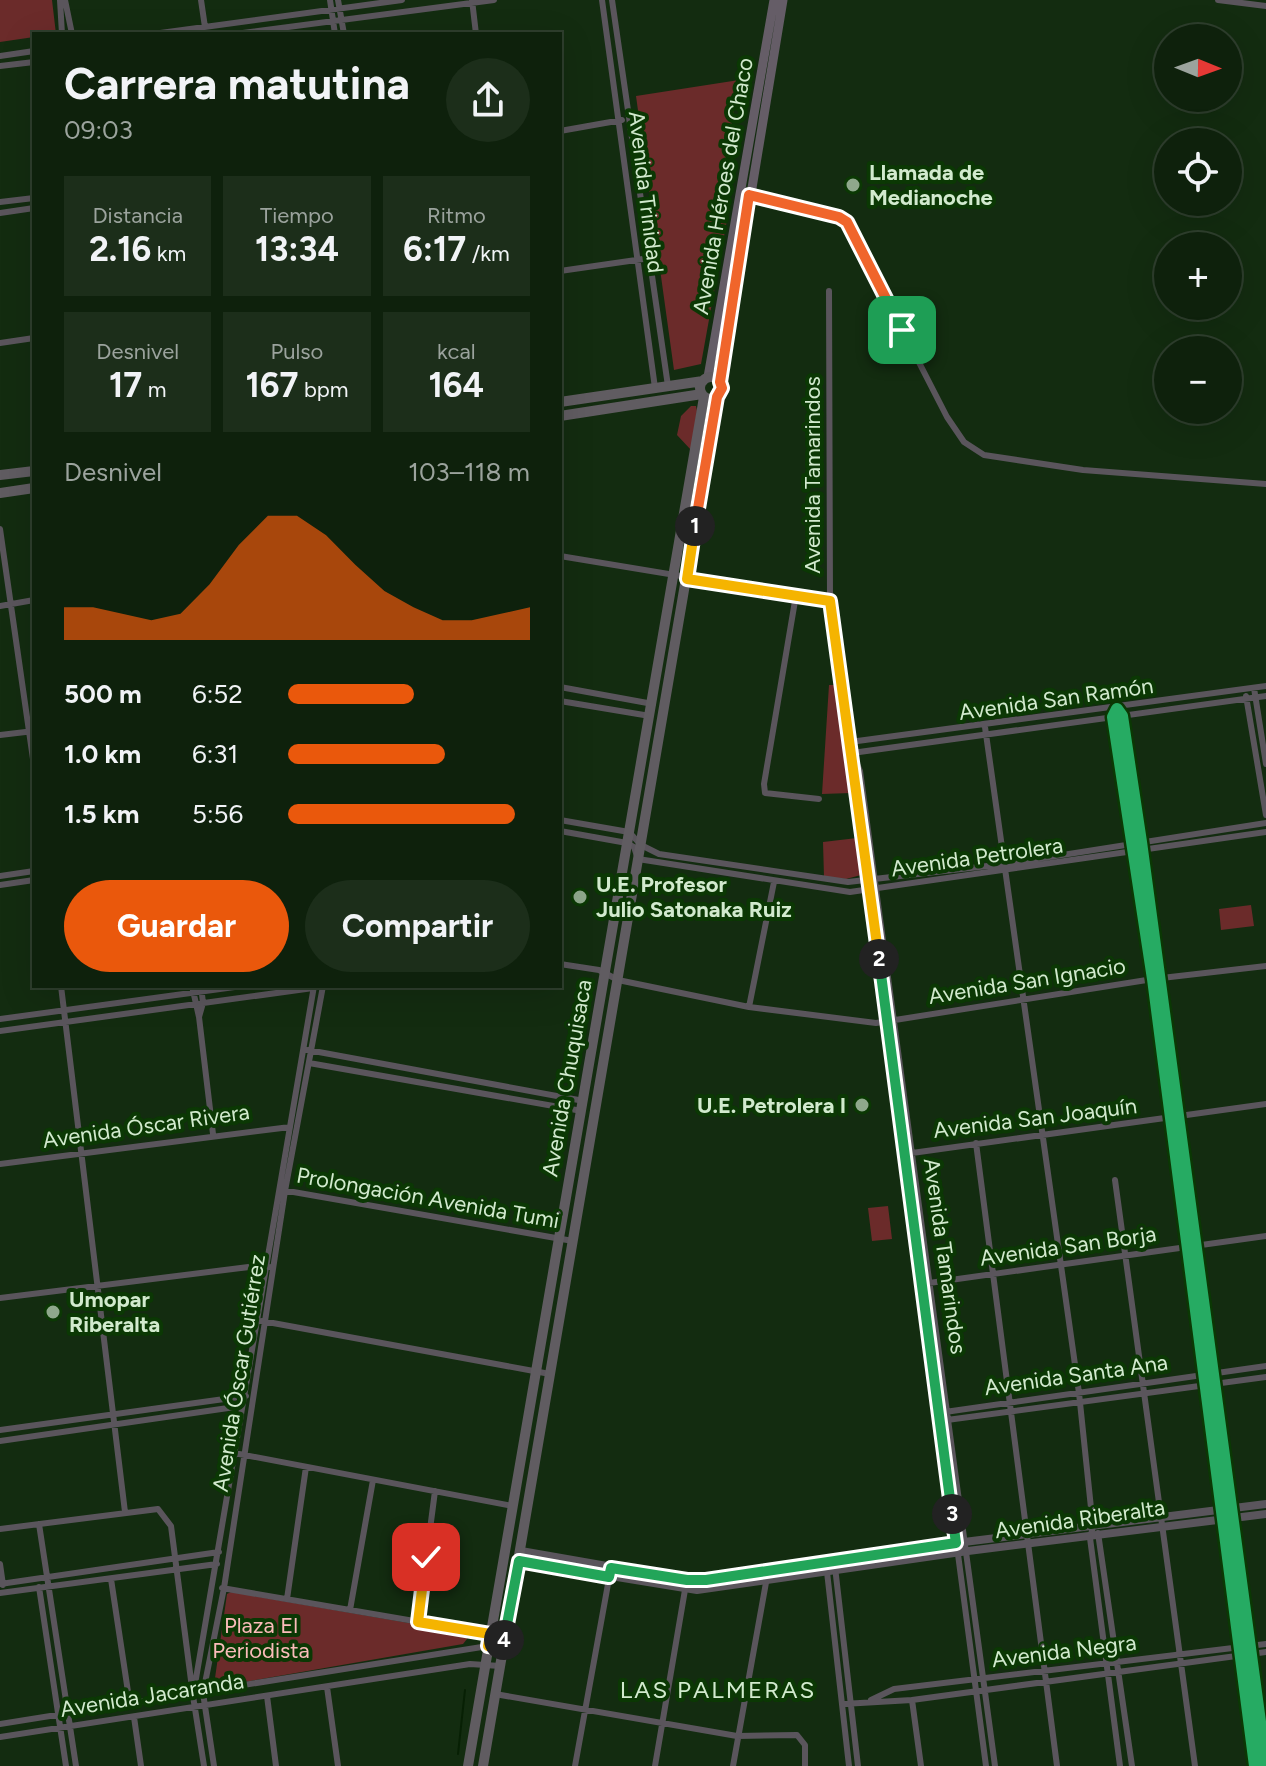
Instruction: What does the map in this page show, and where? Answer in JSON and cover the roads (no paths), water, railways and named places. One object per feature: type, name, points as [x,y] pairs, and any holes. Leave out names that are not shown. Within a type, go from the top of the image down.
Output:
[{"type":"main road","name":"Avenida Héroes del Chaco","points":[[705,379],[774,0]]},
{"type":"main road","name":"Avenida Héroes del Chaco","points":[[720,382],[783,0]]},
{"type":"main road","points":[[562,402],[705,379],[720,382]]},
{"type":"main road","name":"Avenida Chuquisaca","points":[[468,1766],[653,704],[705,379]]},
{"type":"main road","name":"Avenida Chuquisaca","points":[[483,1766],[717,397],[722,392],[720,382]]},
{"type":"main road","points":[[562,416],[703,396],[717,397]]},
{"type":"main road","points":[[0,475],[32,471]]},
{"type":"main road","points":[[0,493],[32,488]]},
{"type":"street","points":[[62,32],[63,0]]},
{"type":"street","points":[[63,0],[71,32]]},
{"type":"street","points":[[201,0],[206,30]]},
{"type":"street","points":[[330,0],[336,6],[335,32]]},
{"type":"street","points":[[180,32],[336,6],[402,0]]},
{"type":"street","points":[[249,32],[494,0]]},
{"type":"street","name":"Avenida Trinidad","points":[[602,0],[655,388]]},
{"type":"street","name":"Avenida Trinidad","points":[[612,0],[668,386]]},
{"type":"street","points":[[1218,0],[1266,6]]},
{"type":"street","points":[[471,1],[476,32]]},
{"type":"street","points":[[337,19],[343,32]]},
{"type":"street","points":[[0,56],[32,51]]},
{"type":"street","points":[[0,66],[32,62]]},
{"type":"street","points":[[562,131],[630,119]]},
{"type":"street","points":[[749,195],[839,217],[847,222],[947,417],[964,442],[984,455],[1083,470],[1266,484]]},
{"type":"street","points":[[0,202],[32,198]]},
{"type":"street","points":[[0,213],[32,208]]},
{"type":"street","points":[[562,271],[650,258]]},
{"type":"street","name":"Avenida Tamarindos","points":[[829,291],[830,601],[850,742],[860,771],[872,891],[913,1153],[930,1283],[956,1543],[986,1766]]},
{"type":"street","points":[[0,343],[32,338]]},
{"type":"street","points":[[0,529],[32,731],[0,735]]},
{"type":"street","points":[[562,556],[830,601]]},
{"type":"street","points":[[796,595],[765,793],[819,799]]},
{"type":"street","points":[[0,606],[32,600]]},
{"type":"street","name":"Avenida San Ramón","points":[[852,753],[1117,714],[1266,686]]},
{"type":"street","points":[[562,687],[653,704]]},
{"type":"street","points":[[1254,688],[1266,764]]},
{"type":"street","points":[[1245,689],[1266,815]]},
{"type":"street","name":"Avenida San Ramón","points":[[850,742],[1266,696]]},
{"type":"street","points":[[562,701],[650,716]]},
{"type":"street","points":[[1117,714],[1139,847],[1189,1248],[1210,1374]]},
{"type":"street","points":[[985,727],[1079,1393],[1093,1527],[1119,1667],[1132,1766]]},
{"type":"street","points":[[562,821],[628,838],[638,859]]},
{"type":"street","name":"Avenida Petrolera","points":[[1139,847],[1266,823]]},
{"type":"street","points":[[562,831],[628,838]]},
{"type":"street","name":"Avenida Petrolera","points":[[638,859],[850,892],[1139,847],[1266,832]]},
{"type":"street","name":"Avenida Petrolera","points":[[628,838],[659,854],[834,882],[1005,867]]},
{"type":"street","points":[[744,877],[745,867]]},
{"type":"street","points":[[0,876],[32,871]]},
{"type":"street","points":[[0,885],[32,880]]},
{"type":"street","points":[[749,1007],[774,882]]},
{"type":"street","name":"Avenida San Ignacio","points":[[562,964],[606,974],[618,980],[749,1007],[851,1023],[892,1020],[1157,979],[1266,966]]},
{"type":"street","points":[[61,988],[125,1512]]},
{"type":"street","points":[[0,1031],[306,988]]},
{"type":"street","name":"Avenida Óscar Gutiérrez","points":[[308,1050],[313,988]]},
{"type":"street","name":"Avenida Óscar Gutiérrez","points":[[214,1766],[203,1693],[224,1588],[254,1397],[261,1321],[282,1190],[323,988]]},
{"type":"street","points":[[192,989],[199,1017],[213,1134]]},
{"type":"street","points":[[0,1019],[201,989],[203,1003],[199,1017]]},
{"type":"street","name":"Avenida Tamarindos","points":[[892,1020],[904,1154],[921,1284],[968,1547],[995,1766]]},
{"type":"street","points":[[308,1050],[583,1106]]},
{"type":"street","points":[[306,1062],[583,1106]]},
{"type":"street","points":[[590,1071],[602,1073]]},
{"type":"street","name":"Avenida San Joaquín","points":[[904,1154],[1266,1104]]},
{"type":"street","points":[[1175,1118],[1197,1247],[1223,1513],[1255,1766]]},
{"type":"street","name":"Avenida Óscar Rivera","points":[[0,1164],[213,1134],[293,1128]]},
{"type":"street","points":[[976,1143],[1057,1766]]},
{"type":"street","points":[[1115,1180],[1195,1766]]},
{"type":"street","name":"Prolongación Avenida Tumi","points":[[282,1190],[573,1241]]},
{"type":"street","name":"Avenida San Borja","points":[[921,1284],[1266,1236]]},
{"type":"street","points":[[0,1298],[270,1267]]},
{"type":"street","points":[[261,1321],[550,1374]]},
{"type":"street","name":"Avenida Óscar Gutiérrez","points":[[204,1766],[193,1696],[214,1586],[241,1406],[261,1321]]},
{"type":"street","name":"Avenida Santa Ana","points":[[943,1416],[1266,1366]]},
{"type":"street","name":"Avenida Santa Ana","points":[[1010,1406],[1080,1402],[1266,1377]]},
{"type":"street","points":[[1211,1385],[1234,1512],[1266,1766]]},
{"type":"street","points":[[0,1430],[243,1395],[254,1397]]},
{"type":"street","points":[[0,1441],[241,1406],[252,1408]]},
{"type":"street","points":[[234,1453],[513,1506]]},
{"type":"street","points":[[287,1599],[306,1467]]},
{"type":"street","points":[[350,1610],[373,1480]]},
{"type":"street","points":[[418,1622],[435,1491]]},
{"type":"street","name":"Avenida Riberalta","points":[[1234,1512],[1266,1504]]},
{"type":"street","points":[[0,1529],[151,1508],[165,1515],[171,1526],[193,1696]]},
{"type":"street","name":"Avenida Riberalta","points":[[1027,1541],[1093,1527],[1234,1512],[1266,1514]]},
{"type":"street","name":"Avenida Riberalta","points":[[520,1556],[610,1572],[685,1591],[766,1581],[956,1543],[968,1547],[1095,1536],[1160,1522]]},
{"type":"street","points":[[39,1524],[76,1766]]},
{"type":"street","points":[[1095,1536],[1106,1669],[1120,1766]]},
{"type":"street","name":"Avenida Riberalta","points":[[610,1572],[687,1580],[958,1554],[968,1547]]},
{"type":"street","points":[[0,1564],[2,1593],[111,1579],[219,1552]]},
{"type":"street","points":[[1,1584],[174,1564],[217,1564]]},
{"type":"street","points":[[831,1566],[847,1704],[858,1766]]},
{"type":"street","points":[[733,1766],[768,1570]]},
{"type":"street","points":[[575,1766],[610,1572]]},
{"type":"street","points":[[111,1579],[130,1705]]},
{"type":"street","points":[[37,1580],[66,1766]]},
{"type":"street","points":[[655,1766],[687,1580]]},
{"type":"street","points":[[214,1586],[490,1634]]},
{"type":"street","name":"Avenida Negra","points":[[1251,1650],[1266,1644]]},
{"type":"street","name":"Avenida Jacaranda","points":[[0,1724],[193,1696],[488,1646],[503,1648]]},
{"type":"street","name":"Avenida Negra","points":[[847,1704],[976,1693],[1181,1658],[1251,1650],[1266,1652]]},
{"type":"street","name":"Avenida Jacaranda","points":[[0,1737],[485,1664],[500,1666]]},
{"type":"street","name":"Avenida Negra","points":[[868,1702],[894,1689],[1106,1669]]},
{"type":"street","points":[[327,1687],[338,1766]]},
{"type":"street","points":[[494,1694],[737,1736],[797,1735],[805,1745],[805,1766]]},
{"type":"street","points":[[267,1696],[276,1766]]},
{"type":"street","points":[[912,1700],[921,1766]]},
{"type":"street","points":[[847,1704],[849,1766]]},
{"type":"street","points":[[134,1717],[141,1766]]},
{"type":"waterway","points":[[458,1754],[465,1690]]},
{"type":"place","name":"Llamada de Medianoche","points":[[853,185]]},
{"type":"place","name":"U.E. Profesor Julio Satonaka Ruiz","points":[[580,897]]},
{"type":"place","name":"U.E. Petrolera I","points":[[862,1105]]},
{"type":"place","name":"Umopar Riberalta","points":[[53,1312]]},
{"type":"district","name":"LAS PALMERAS","points":[[718,1689]]},
{"type":"park label","name":"Plaza El Periodista","points":[[261,1638]]}]
